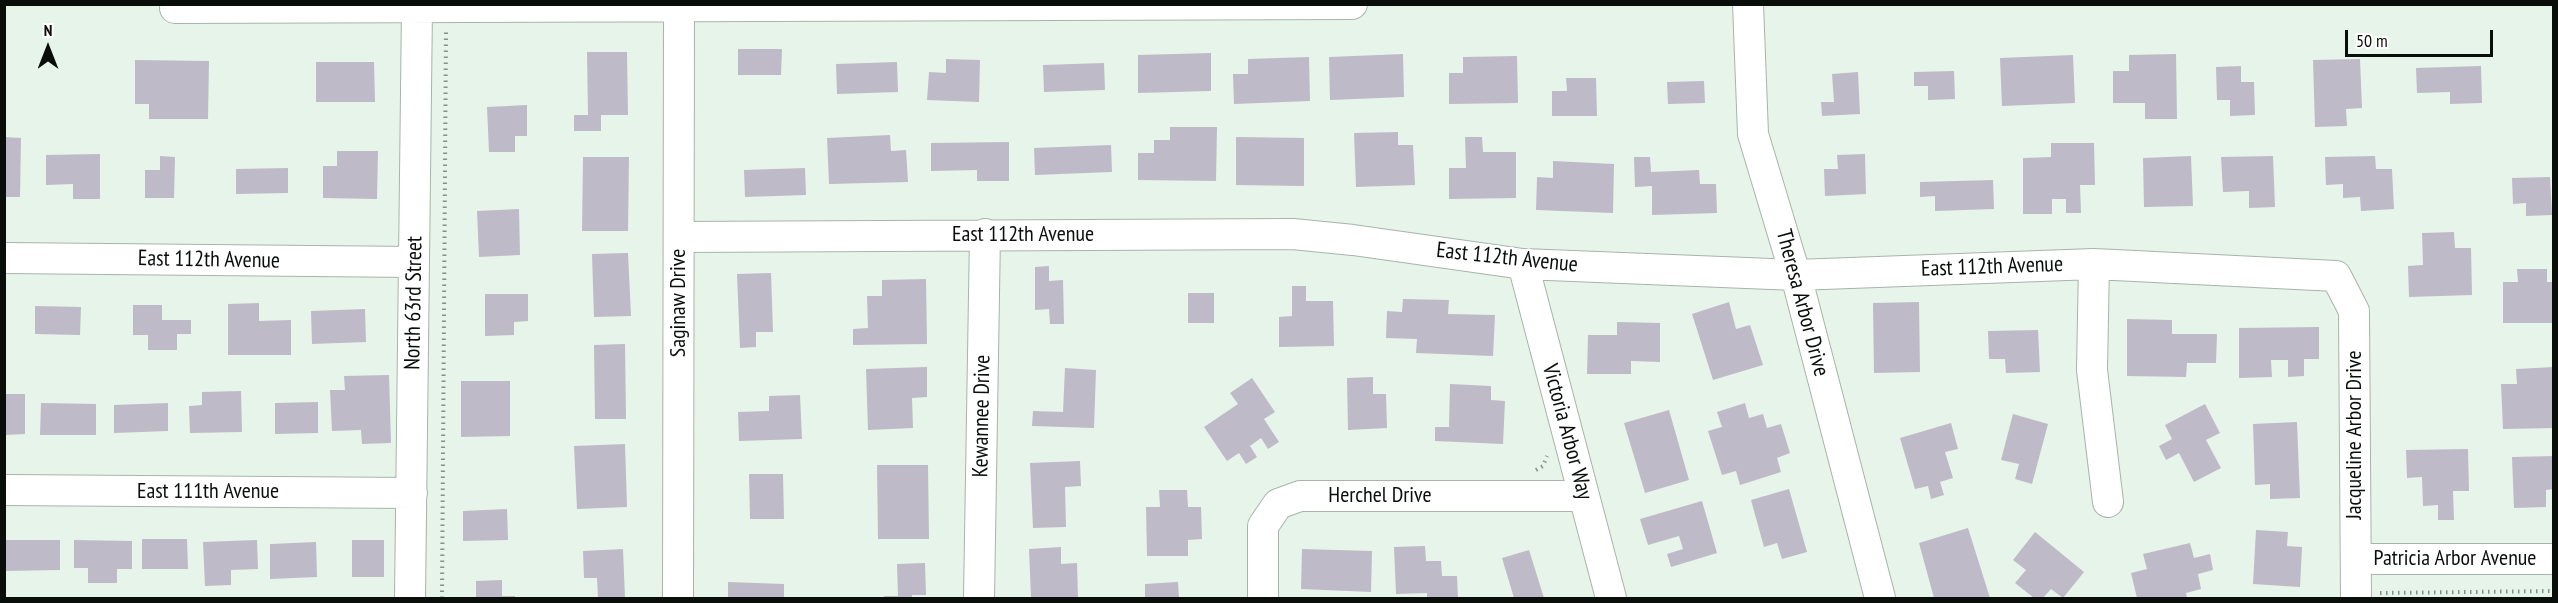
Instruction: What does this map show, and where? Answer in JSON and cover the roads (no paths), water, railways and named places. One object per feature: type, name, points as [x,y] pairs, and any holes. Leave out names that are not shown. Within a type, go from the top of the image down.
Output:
[{"type":"street","points":[[175,8],[221,6],[430,8],[1352,4]]},
{"type":"street","name":"Theresa Arbor Drive","points":[[1748,4],[1753,134],[1796,274],[1880,598]]},
{"type":"street","name":"Saginaw Drive","points":[[678,598],[679,7]]},
{"type":"street","name":"North 63rd Street","points":[[410,598],[414,262],[430,8]]},
{"type":"street","name":"Kewannee Drive","points":[[979,598],[985,234]]},
{"type":"street","name":"East 112th Avenue","points":[[679,237],[1293,234],[1353,240],[1523,264],[1796,274],[2094,264],[2336,276]]},
{"type":"street","name":"East 112th Avenue","points":[[4,258],[414,262]]},
{"type":"street","name":"Victoria Arbor Way","points":[[1523,264],[1611,598]]},
{"type":"street","points":[[2094,264],[2092,370],[2108,502]]},
{"type":"street","name":"Jacqueline Arbor Drive","points":[[2336,276],[2354,311],[2356,598]]},
{"type":"street","name":"East 111th Avenue","points":[[4,490],[412,493]]},
{"type":"street","name":"Herchel Drive","points":[[1263,598],[1263,526],[1278,504],[1300,496],[1583,496]]},
{"type":"street","name":"Patricia Arbor Avenue","points":[[2356,559],[2553,559]]}]
